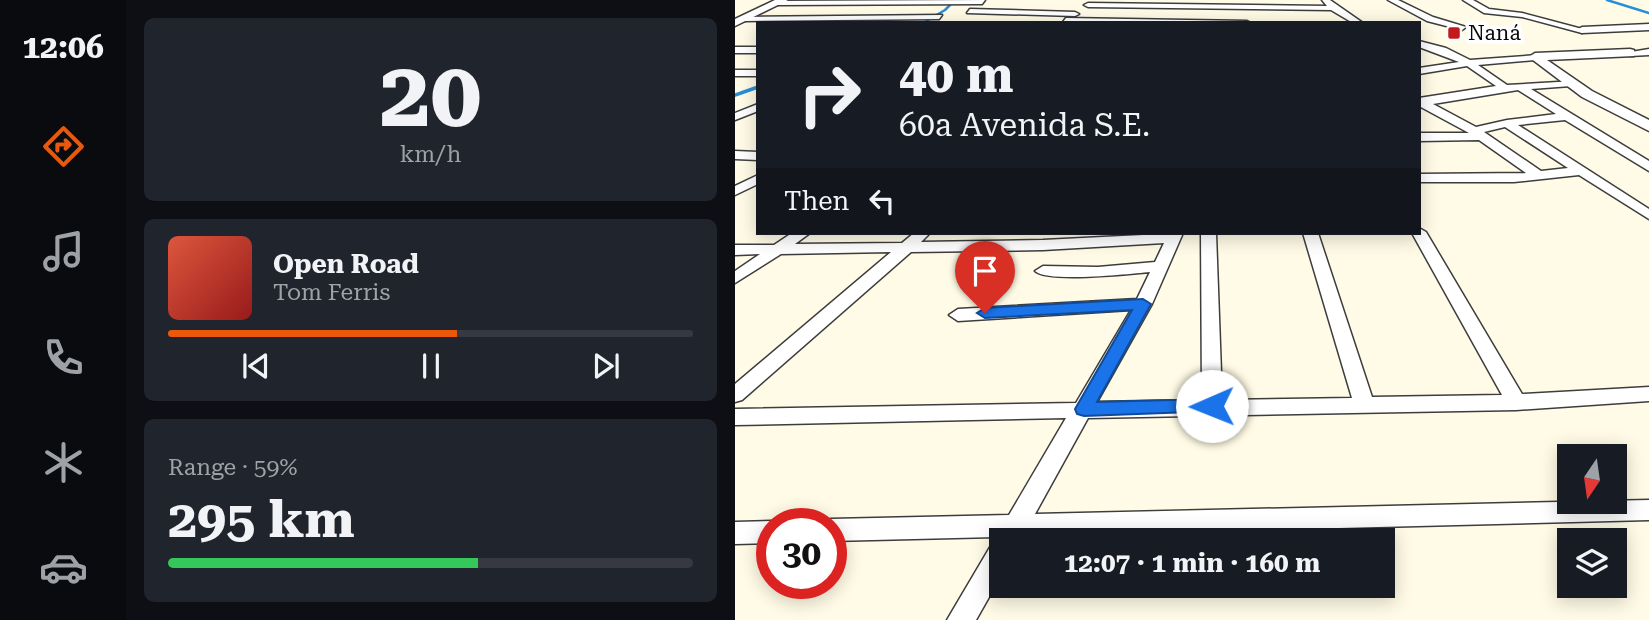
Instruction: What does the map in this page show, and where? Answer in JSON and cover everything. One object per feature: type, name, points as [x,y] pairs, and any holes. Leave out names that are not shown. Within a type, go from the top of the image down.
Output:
[{"type":"street","points":[[1327,0],[1333,8],[1356,21]]},
{"type":"street","points":[[1392,0],[1430,19],[1543,19],[1582,30],[1630,53]]},
{"type":"street","points":[[1467,0],[1475,19]]},
{"type":"street","points":[[737,21],[780,1],[986,1]]},
{"type":"street","points":[[986,1],[970,13],[1075,14]]},
{"type":"street","points":[[1064,21],[1090,2],[1333,8]]},
{"type":"street","points":[[1160,21],[1167,3]]},
{"type":"street","points":[[737,21],[939,18]]},
{"type":"street","points":[[1451,33],[1475,19]]},
{"type":"street","points":[[737,21],[756,27]]},
{"type":"street","points":[[1582,30],[1649,27]]},
{"type":"street","points":[[1424,45],[1440,39]]},
{"type":"street","points":[[1424,45],[1468,63],[1505,88]]},
{"type":"street","points":[[735,50],[756,50]]},
{"type":"street","points":[[1421,71],[1449,65],[1535,57],[1649,52]]},
{"type":"street","points":[[1535,57],[1600,102],[1649,125]]},
{"type":"street","points":[[1423,59],[1449,65]]},
{"type":"street","points":[[735,73],[756,73]]},
{"type":"street","points":[[1421,102],[1505,88],[1571,83]]},
{"type":"street","points":[[1520,87],[1649,167]]},
{"type":"street","points":[[1421,103],[1479,134],[1539,176]]},
{"type":"street","points":[[735,117],[756,108]]},
{"type":"street","points":[[1421,137],[1479,134],[1507,123],[1566,116]]},
{"type":"street","points":[[735,117],[756,120]]},
{"type":"street","points":[[1507,123],[1649,215]]},
{"type":"street","points":[[735,155],[756,156]]},
{"type":"street","points":[[1421,178],[1539,176],[1582,171]]},
{"type":"street","points":[[735,191],[756,180]]},
{"type":"street","points":[[735,278],[799,235]]},
{"type":"street","points":[[735,395],[921,235]]},
{"type":"street","points":[[735,250],[1042,245],[1175,235],[1143,304],[1015,528]]},
{"type":"street","points":[[1208,235],[1212,406]]},
{"type":"street","points":[[1312,235],[1366,406]]},
{"type":"street","points":[[1421,235],[1516,402]]},
{"type":"street","points":[[1043,271],[1098,272],[1161,266]]},
{"type":"street","points":[[958,315],[1143,304]]},
{"type":"street","points":[[735,417],[1212,406],[1366,406],[1516,402],[1649,394]]},
{"type":"street","points":[[1150,528],[1649,510]]},
{"type":"street","points":[[847,530],[989,533]]},
{"type":"street","points":[[735,533],[756,532]]},
{"type":"street","points":[[961,620],[989,572]]},
{"type":"waterway","points":[[926,21],[945,10],[955,0]]},
{"type":"waterway","points":[[1607,0],[1649,13]]},
{"type":"waterway","points":[[735,95],[756,88]]},
{"type":"place","name":"Naná","points":[[1454,33]]},
{"type":"route","points":[[985,313],[1143,304],[1084,409],[1212,406]]}]
